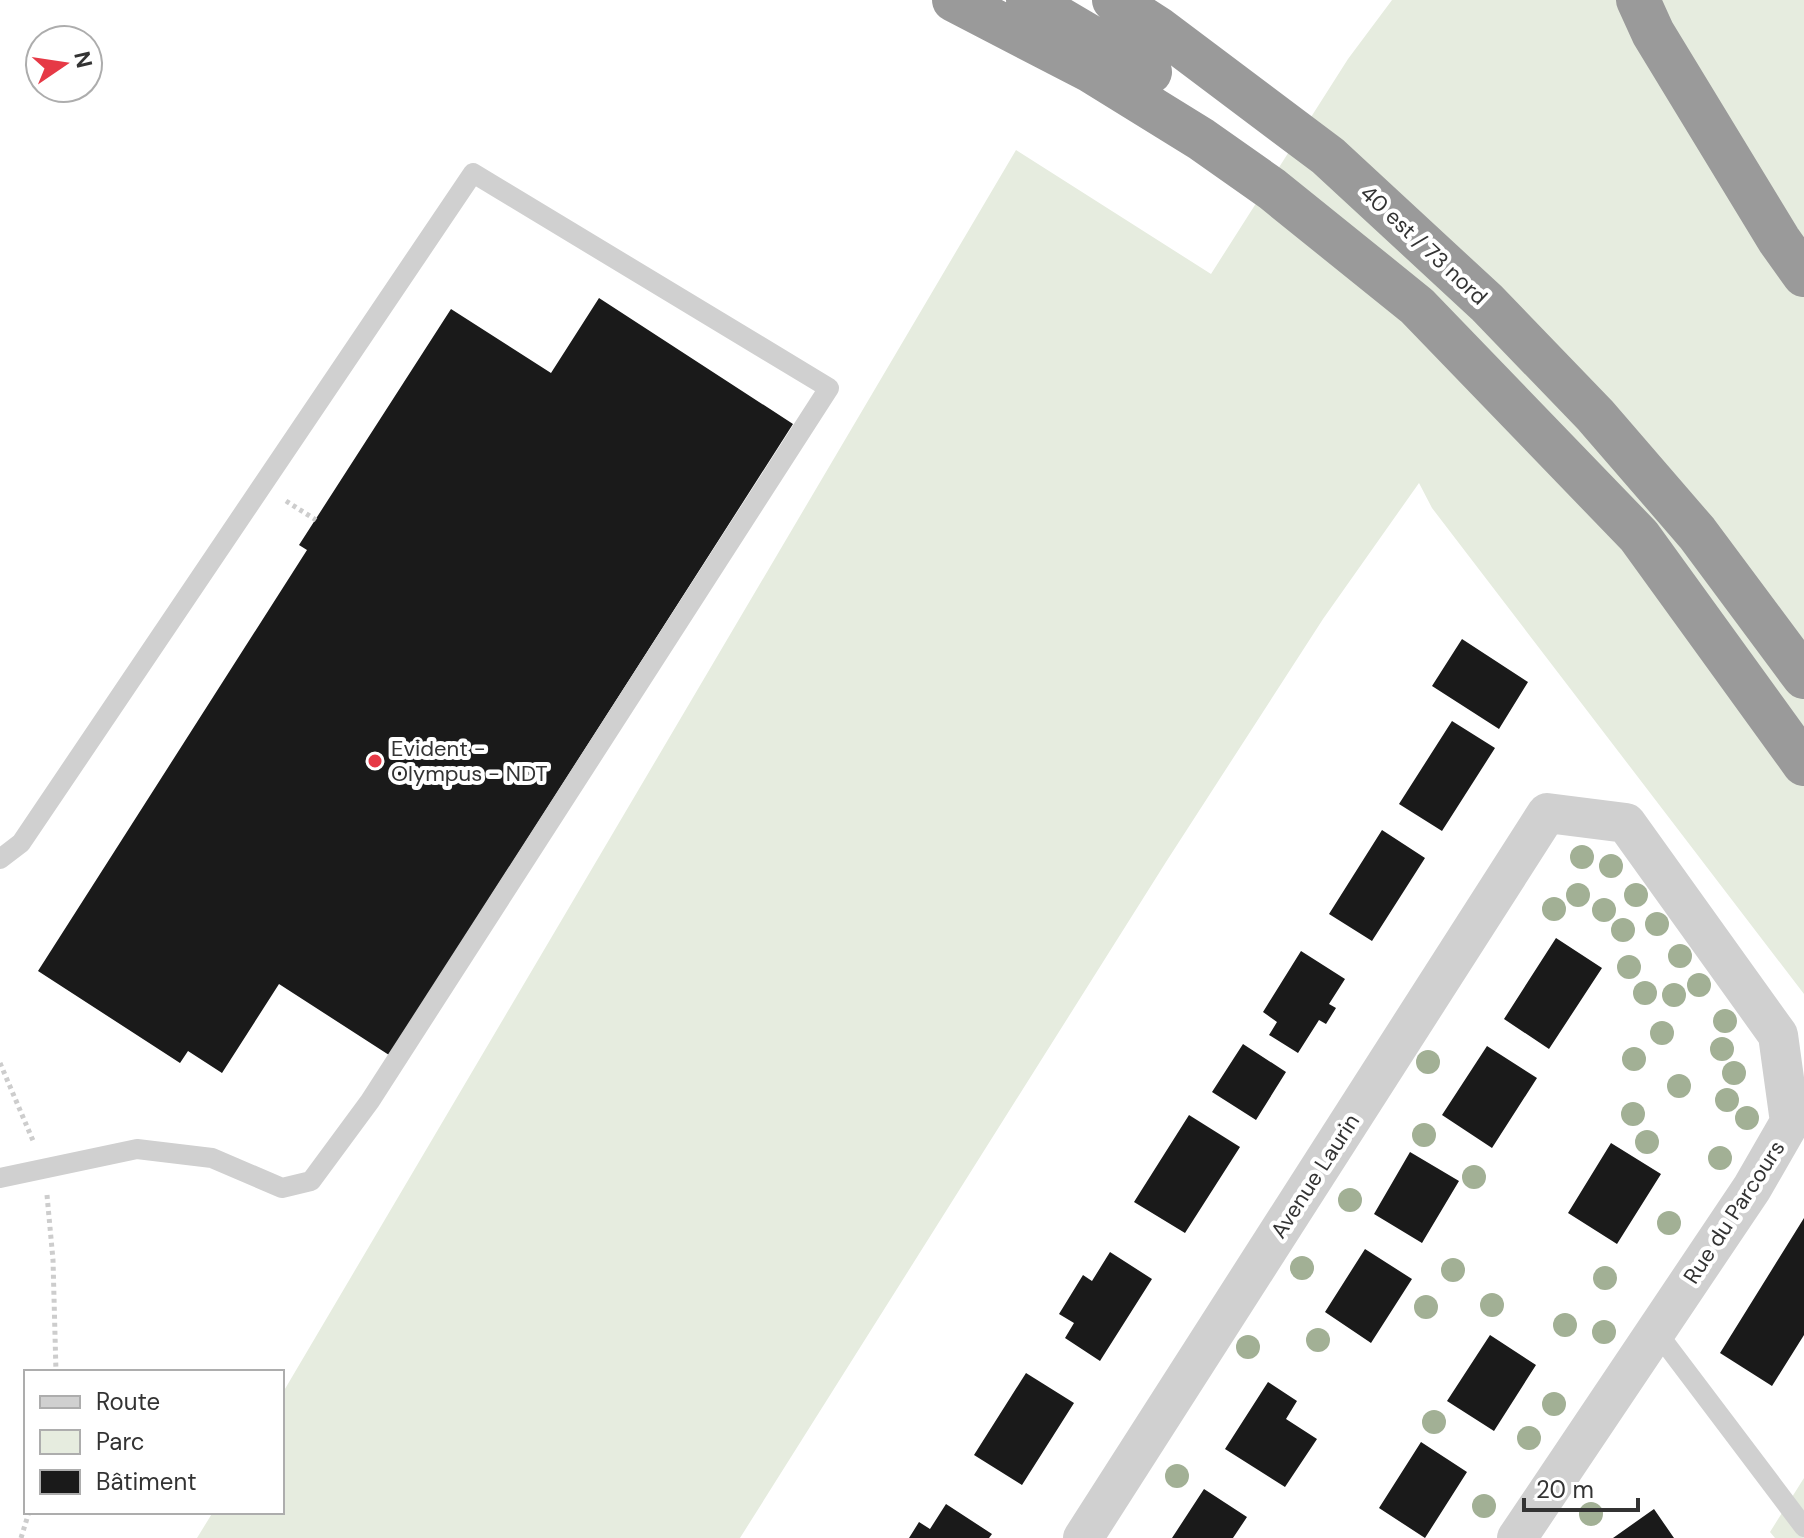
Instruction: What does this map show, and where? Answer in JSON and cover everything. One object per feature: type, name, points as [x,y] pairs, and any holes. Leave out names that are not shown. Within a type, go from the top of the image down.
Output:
[{"type":"highway","points":[[954,0],[1091,71],[1201,139],[1272,189],[1417,306],[1639,536],[1804,764]]},
{"type":"highway","points":[[1028,0],[1167,83],[1388,249],[1602,457],[1697,533],[1804,677]]},
{"type":"highway","name":"40 est / 73 nord","points":[[1114,0],[1170,37],[1328,156],[1487,303],[1595,415],[1697,533]]},
{"type":"highway","points":[[1638,0],[1653,33],[1779,240],[1804,275]]},
{"type":"street","name":"Rue du Parcours","points":[[1517,1538],[1752,1188],[1790,1122],[1778,1035],[1626,823],[1547,813]]},
{"type":"street","name":"Avenue Laurin","points":[[1083,1538],[1547,813]]},
{"type":"lane","points":[[0,859],[21,843],[473,173],[829,388],[370,1101],[311,1181],[282,1188],[212,1158],[137,1149],[0,1178]]},
{"type":"lane","points":[[1656,1331],[1804,1527]]},
{"type":"path","points":[[0,1063],[44,1168],[53,1260],[56,1370]]},
{"type":"path","points":[[21,1538],[28,1514]]},
{"type":"green space","points":[[1392,0],[1804,0],[1804,994],[1432,508],[1419,483],[1323,619],[1166,862],[740,1538],[197,1538],[212,1514],[284,1514],[284,1391],[1016,150],[1211,274],[1348,59]]},
{"type":"green space","points":[[1804,1478],[1804,1538],[1775,1538],[1770,1532]]},
{"type":"building","name":"Evident - Olympus - NDT","points":[[599,298],[793,424],[389,1055],[279,984],[222,1073],[188,1051],[180,1063],[38,971],[307,550],[299,545],[451,309],[551,373]]},
{"type":"building","points":[[1462,639],[1528,682],[1499,729],[1432,686]]},
{"type":"building","points":[[1452,721],[1495,748],[1442,831],[1399,804]]},
{"type":"building","points":[[1382,830],[1425,858],[1372,941],[1329,914]]},
{"type":"building","points":[[1556,938],[1602,968],[1549,1049],[1504,1019]]},
{"type":"building","points":[[1301,951],[1345,979],[1329,1004],[1336,1008],[1326,1024],[1319,1020],[1298,1053],[1269,1035],[1277,1022],[1263,1012]]},
{"type":"building","points":[[1243,1044],[1286,1072],[1256,1120],[1212,1092]]},
{"type":"building","points":[[1487,1046],[1537,1078],[1492,1148],[1442,1115]]},
{"type":"building","points":[[1189,1115],[1240,1147],[1185,1233],[1134,1202]]},
{"type":"building","points":[[1611,1143],[1661,1174],[1617,1244],[1568,1213]]},
{"type":"building","points":[[1410,1152],[1459,1181],[1422,1243],[1374,1214]]},
{"type":"building","points":[[1804,1218],[1804,1335],[1772,1386],[1720,1353]]},
{"type":"building","points":[[1365,1249],[1412,1279],[1371,1343],[1325,1312]]},
{"type":"building","points":[[1110,1252],[1152,1279],[1100,1361],[1065,1338],[1074,1323],[1059,1314],[1083,1275],[1092,1281]]},
{"type":"building","points":[[1490,1335],[1536,1365],[1494,1431],[1447,1401]]},
{"type":"building","points":[[1026,1373],[1074,1403],[1022,1485],[974,1455]]},
{"type":"building","points":[[1268,1382],[1297,1401],[1286,1419],[1317,1439],[1285,1487],[1225,1449]]},
{"type":"building","points":[[1421,1442],[1467,1472],[1425,1538],[1379,1508]]},
{"type":"building","points":[[1204,1489],[1247,1517],[1233,1538],[1172,1538]]},
{"type":"building","points":[[946,1504],[992,1534],[989,1538],[909,1538],[919,1522],[930,1529]]},
{"type":"building","points":[[1654,1509],[1674,1538],[1613,1538]]},
{"type":"place","name":"Evident - Olympus - NDT","points":[[375,761]]}]
